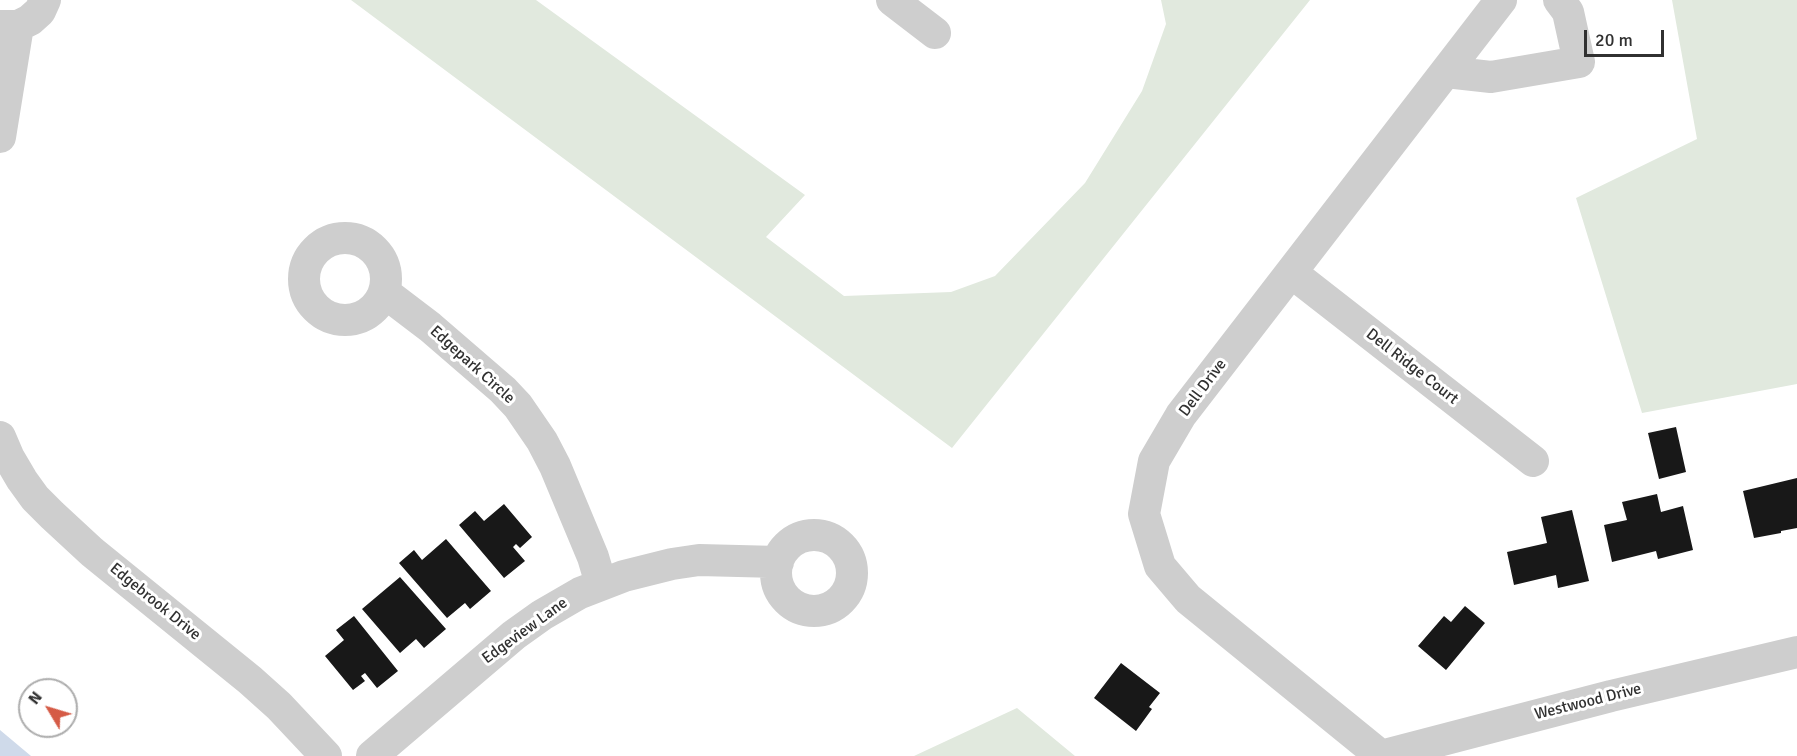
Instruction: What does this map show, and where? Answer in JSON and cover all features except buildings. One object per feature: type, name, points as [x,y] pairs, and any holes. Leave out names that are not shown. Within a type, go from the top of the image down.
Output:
[{"type":"street","points":[[0,137],[9,26],[30,20],[40,11],[45,0]]},
{"type":"street","points":[[892,0],[935,33]]},
{"type":"street","name":"Dell Drive","points":[[1381,756],[1188,599],[1160,566],[1144,514],[1154,461],[1181,415],[1501,0]]},
{"type":"street","points":[[1446,72],[1491,77],[1579,62],[1568,12],[1559,0]]},
{"type":"street","name":"Dell Ridge Court","points":[[1292,273],[1533,461]]},
{"type":"street","name":"Edgepark Circle","points":[[384,292],[430,327],[503,390],[518,406],[542,441],[555,466],[593,557],[601,584]]},
{"type":"street","name":"Edgebrook Drive","points":[[0,437],[22,480],[35,498],[52,515],[92,552],[250,680],[279,706],[326,756]]},
{"type":"street","name":"Edgeview Lane","points":[[372,756],[514,635],[561,603],[601,584],[651,569],[699,560],[778,562]]},
{"type":"street","name":"Westwood Drive","points":[[1381,756],[1611,696],[1797,652]]},
{"type":"shaded area","points":[[351,0],[536,0],[805,195],[766,237],[844,296],[951,292],[995,276],[1085,183],[1142,91],[1166,24],[1161,0],[1310,0],[952,448]]},
{"type":"shaded area","points":[[1672,0],[1797,0],[1797,384],[1642,413],[1576,198],[1697,139]]},
{"type":"shaded area","points":[[1017,708],[1075,756],[914,756]]},
{"type":"water","points":[[0,730],[31,756],[0,756]]}]
